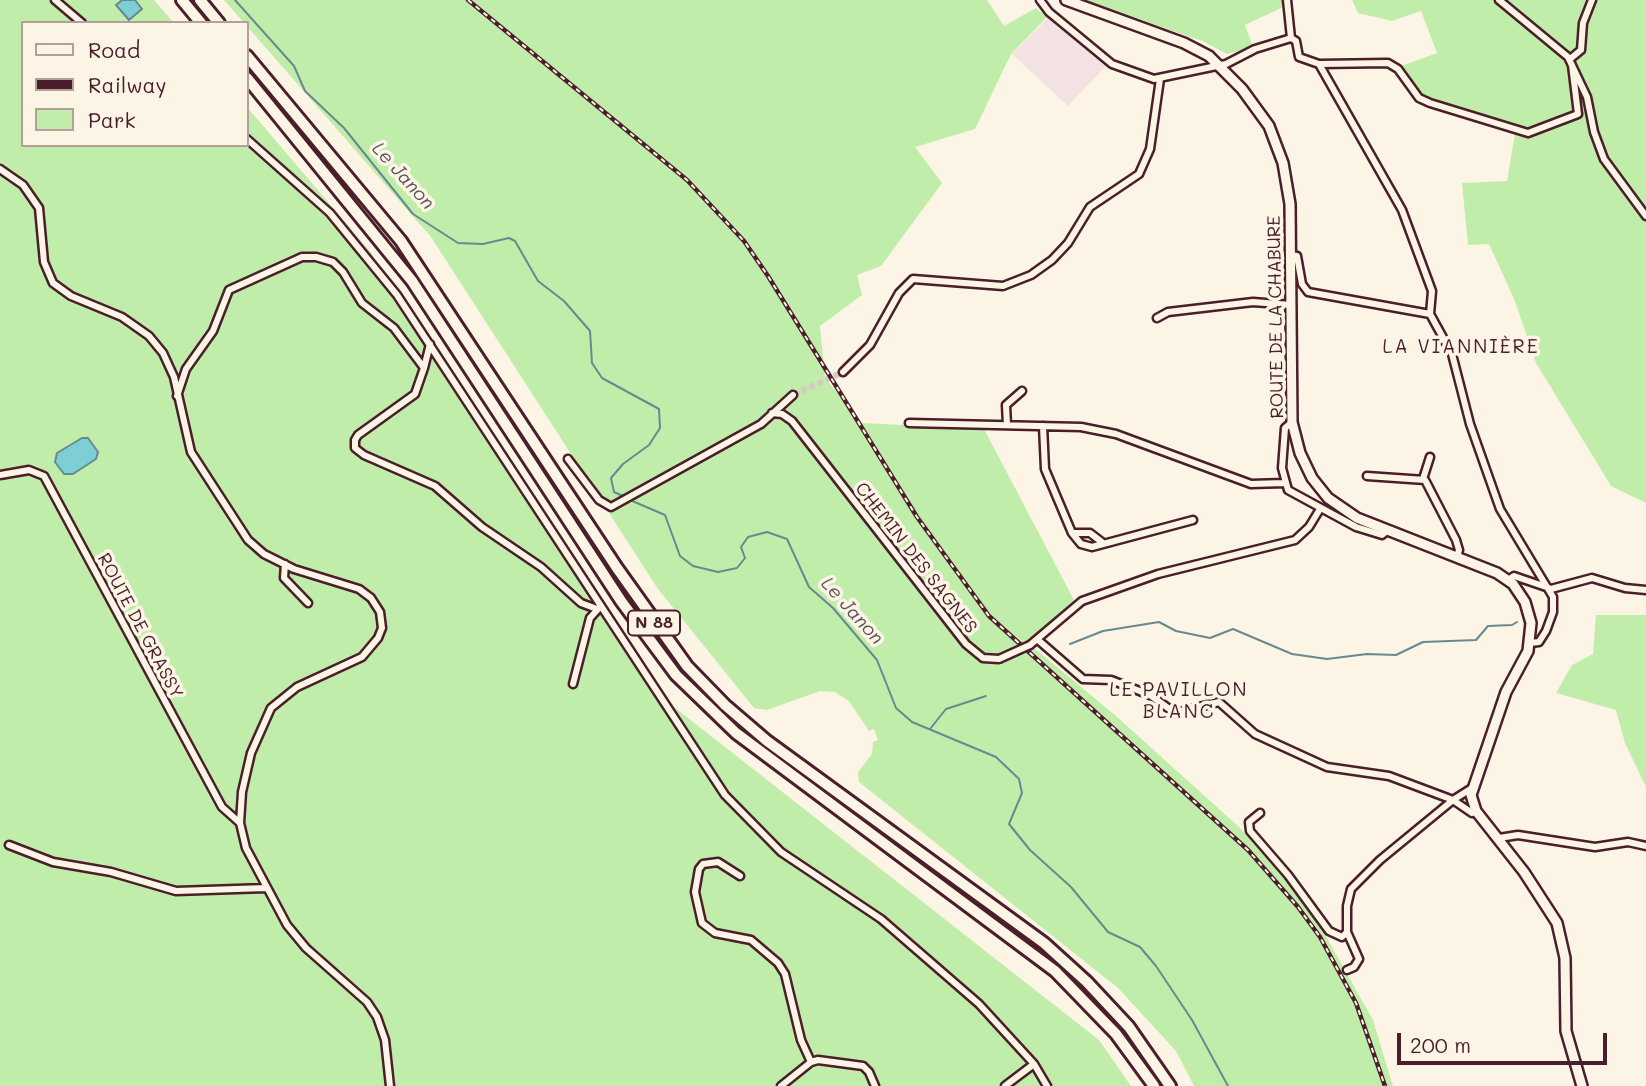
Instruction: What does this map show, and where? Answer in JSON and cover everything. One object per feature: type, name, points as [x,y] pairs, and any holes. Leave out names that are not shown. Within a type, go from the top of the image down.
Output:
[{"type":"highway","points":[[182,0],[199,21]]},
{"type":"highway","points":[[200,0],[217,21]]},
{"type":"highway","name":"N 88","points":[[248,57],[401,241],[624,579],[687,666],[725,705],[767,741],[1044,943],[1087,982],[1129,1027],[1170,1086]]},
{"type":"highway","name":"N 88","points":[[248,79],[412,281],[621,601],[676,675],[736,733],[1055,971],[1116,1034],[1154,1086]]},
{"type":"main road","name":"ROUTE DE LA CHABURE","points":[[1066,0],[1184,43],[1220,65],[1253,103],[1277,144],[1289,193],[1292,422],[1304,463],[1319,488],[1342,509],[1387,531],[1457,557],[1508,580]]},
{"type":"main road","points":[[1508,580],[1518,589],[1530,615],[1530,643],[1506,692],[1472,788],[1472,800],[1476,811],[1499,838],[1557,923],[1565,958],[1566,1031],[1582,1086]]},
{"type":"street","points":[[55,0],[80,21]]},
{"type":"street","points":[[1041,0],[1049,12],[1112,64],[1160,79],[1220,65],[1291,38]]},
{"type":"street","points":[[1287,0],[1291,38]]},
{"type":"street","points":[[1499,0],[1571,62],[1587,97],[1594,132],[1604,159],[1646,216]]},
{"type":"street","points":[[1291,38],[1296,41],[1299,57],[1319,64],[1394,65],[1415,93],[1430,103],[1528,133],[1578,114],[1571,62],[1581,50],[1583,23],[1592,0]]},
{"type":"street","points":[[1319,64],[1402,210],[1432,290],[1430,314],[1452,354],[1470,424],[1506,522],[1551,589],[1553,605],[1549,624],[1539,642],[1530,643]]},
{"type":"street","points":[[843,372],[870,345],[899,293],[913,279],[1003,286],[1031,275],[1052,260],[1068,243],[1090,207],[1139,174],[1150,149],[1160,79]]},
{"type":"street","points":[[248,140],[330,214],[370,260],[430,344],[598,608],[695,754],[749,823],[781,852],[897,932],[979,1004],[1034,1064],[1047,1086]]},
{"type":"street","points":[[0,169],[23,185],[37,204],[43,226],[44,262],[50,279],[65,292],[122,317],[149,337],[167,360],[187,441],[198,466],[248,540],[264,554],[285,564],[359,589],[377,606],[382,628],[371,649],[362,657],[297,687],[271,708],[251,753],[242,792],[240,823],[246,848],[266,888],[296,936],[373,1010],[385,1040],[390,1086]]},
{"type":"street","points":[[1291,255],[1297,256],[1302,284],[1308,292],[1430,314]]},
{"type":"street","points":[[177,396],[188,365],[217,323],[229,290],[309,256],[323,258],[338,266],[362,303],[394,328],[424,368]]},
{"type":"street","points":[[1157,318],[1168,312],[1253,302],[1291,305]]},
{"type":"street","points":[[430,344],[415,394],[358,435],[355,448],[363,455],[435,486],[482,527],[541,567],[582,603],[598,608]]},
{"type":"street","points":[[1007,425],[1006,405],[1022,391]]},
{"type":"street","points":[[568,459],[603,504],[611,507],[748,432],[793,395]]},
{"type":"street","name":"CHEMIN DES SAGNES","points":[[772,413],[792,421],[966,644],[983,658],[999,659],[1030,645],[1071,607],[1096,595],[1158,574],[1295,540],[1303,535],[1320,509]]},
{"type":"street","points":[[1292,422],[1285,428],[1284,482],[1294,495],[1377,534],[1385,535],[1387,531]]},
{"type":"street","points":[[909,423],[1079,427],[1116,434],[1251,484],[1284,482]]},
{"type":"street","points":[[1043,426],[1043,465],[1072,533],[1086,546],[1193,520]]},
{"type":"street","points":[[1430,457],[1423,479],[1456,540],[1459,550],[1457,557]]},
{"type":"street","name":"ROUTE DE GRASSY","points":[[0,475],[29,470],[44,476],[222,807],[240,823]]},
{"type":"street","points":[[1367,476],[1423,479]]},
{"type":"street","points":[[1072,533],[1090,533],[1102,543]]},
{"type":"street","points":[[285,564],[284,578],[308,603]]},
{"type":"street","points":[[1508,580],[1514,576],[1551,589],[1592,578],[1625,588],[1646,590]]},
{"type":"street","points":[[573,684],[588,625],[598,608]]},
{"type":"street","points":[[1038,639],[1083,679],[1111,680],[1150,695],[1175,713],[1219,702],[1255,734],[1327,768],[1389,776],[1453,800],[1472,813],[1476,811]]},
{"type":"street","points":[[1347,971],[1354,967],[1359,959],[1347,932],[1347,906],[1351,889],[1380,860],[1453,800],[1472,788]]},
{"type":"street","points":[[1260,813],[1249,822],[1250,831],[1333,935],[1342,937],[1347,932]]},
{"type":"street","points":[[1499,838],[1518,835],[1589,846],[1628,842],[1646,846]]},
{"type":"street","points":[[9,845],[53,862],[111,872],[176,891],[266,888]]},
{"type":"street","points":[[740,876],[718,862],[703,864],[699,869],[695,892],[702,923],[715,933],[751,940],[779,963],[785,974],[792,1009],[811,1062]]},
{"type":"street","points":[[781,1086],[811,1062],[833,1060],[863,1066],[875,1086]]},
{"type":"street","points":[[1005,1086],[1034,1064]]},
{"type":"shaded area","points":[[1049,17],[1107,65],[1068,106],[1012,54]]},
{"type":"green space","points":[[0,0],[154,0],[172,21],[21,21],[21,147],[248,147],[248,108],[369,250],[674,707],[1099,1040],[1131,1086],[0,1086]]},
{"type":"green space","points":[[224,0],[987,0],[1004,26],[1036,8],[1047,17],[1011,54],[975,129],[915,147],[942,183],[881,266],[857,275],[862,295],[820,326],[825,378],[862,423],[984,429],[1074,600],[1027,642],[1116,716],[1239,827],[1291,885],[1323,931],[1373,1020],[1393,1086],[1194,1086],[1176,1051],[1118,988],[859,782],[858,772],[872,754],[873,742],[878,740],[874,729],[869,731],[849,701],[835,692],[820,691],[767,710],[754,708],[658,589],[431,237],[248,27],[248,21],[242,21]]},
{"type":"green space","points":[[1083,0],[1283,0],[1285,6],[1245,25],[1253,47],[1227,54],[1202,41]]},
{"type":"green space","points":[[1352,0],[1646,0],[1646,503],[1611,486],[1536,363],[1515,301],[1489,244],[1468,245],[1462,183],[1507,181],[1516,128],[1420,95],[1399,67],[1437,53],[1421,11],[1392,21],[1358,13]]},
{"type":"green space","points":[[1596,615],[1646,615],[1646,787],[1625,743],[1616,710],[1556,693],[1572,665],[1593,654]]},
{"type":"water","points":[[122,0],[135,0],[142,9],[129,20],[116,5]]},
{"type":"water","points":[[82,438],[88,438],[98,452],[96,459],[73,474],[64,474],[55,462],[57,453]]},
{"type":"waterway","name":"Le Janon","points":[[235,0],[294,66],[305,91],[344,128],[413,214],[458,243],[483,244],[509,238],[515,241],[538,281],[564,301],[590,331],[592,363],[602,378],[659,409],[660,428],[649,445],[623,464],[611,478],[614,492],[625,497]]},
{"type":"waterway","name":"Le Janon","points":[[630,500],[665,515],[680,556],[693,566],[718,572],[737,568],[745,558],[741,547],[748,537],[767,532],[787,539],[809,587],[833,608],[877,660],[896,708],[912,722],[996,757],[1019,779],[1022,793],[1009,824],[1030,850],[1071,887],[1108,932],[1140,947],[1156,966],[1192,1020],[1228,1086]]},
{"type":"waterway","points":[[1070,644],[1103,631],[1159,622],[1176,631],[1210,638],[1233,629],[1292,654],[1327,659],[1367,654],[1396,655],[1423,642],[1476,640],[1488,626],[1512,625],[1517,622]]},
{"type":"waterway","points":[[930,729],[946,709],[986,696]]},
{"type":"tunnel","points":[[793,395],[843,372]]},
{"type":"railway","points":[[468,0],[687,180],[744,241],[917,517],[989,616],[1248,850],[1298,907],[1320,937],[1356,1003],[1385,1086]]},
{"type":"district","name":"LA VIANNIÈRE","points":[[1461,347]]},
{"type":"district","name":"LE PAVILLON BLANC","points":[[1179,701]]}]
